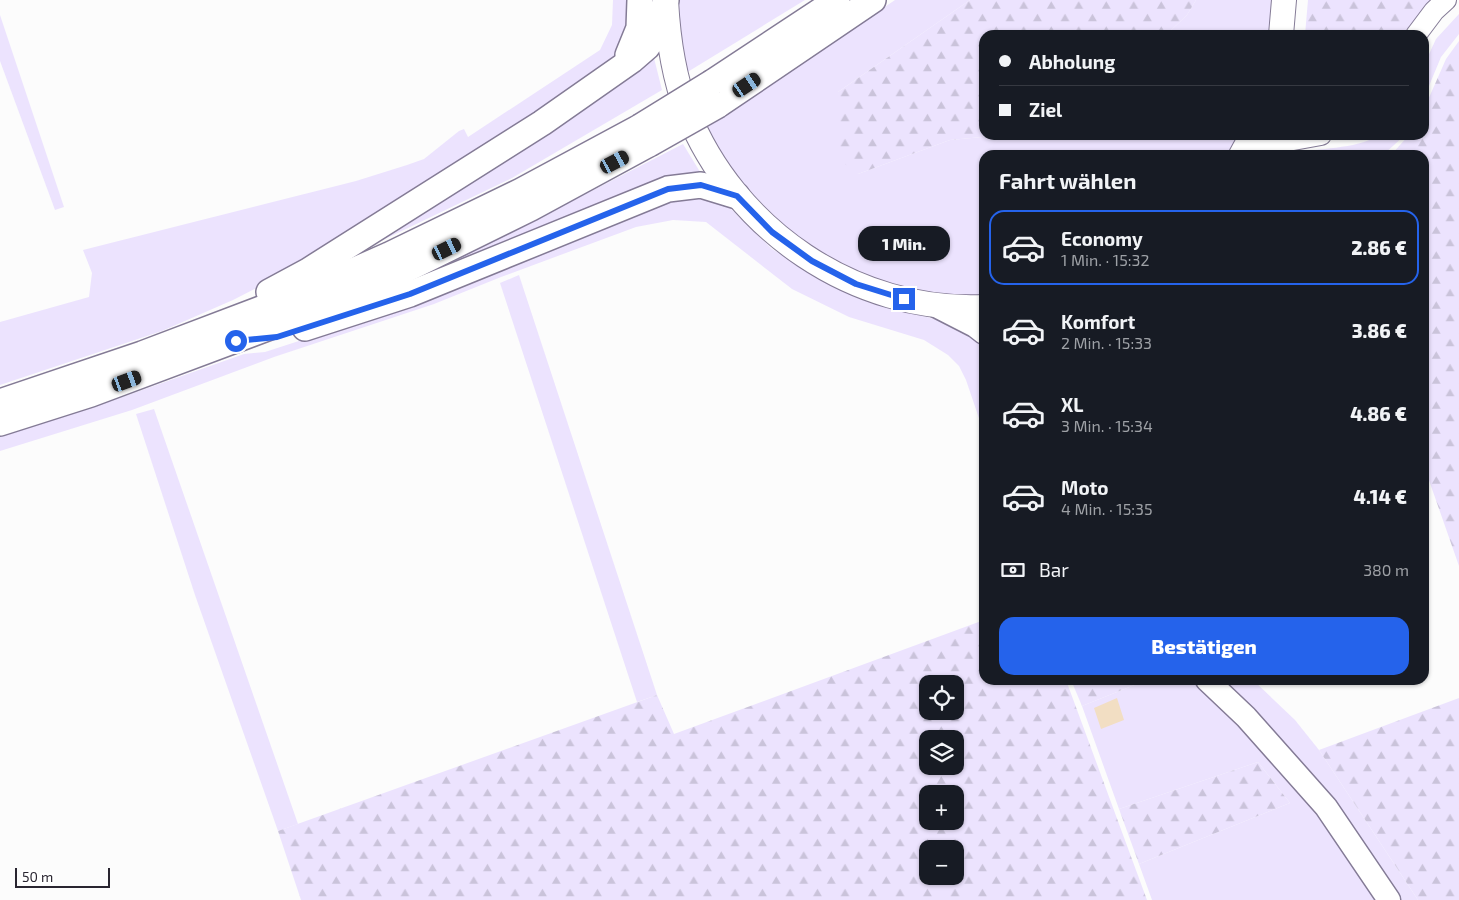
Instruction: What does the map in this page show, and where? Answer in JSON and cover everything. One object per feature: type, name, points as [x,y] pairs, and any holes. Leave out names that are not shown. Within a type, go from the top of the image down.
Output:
[{"type":"highway","points":[[616,71],[635,43],[639,28],[640,0]]},
{"type":"highway","points":[[142,354],[168,336],[237,308],[308,271],[542,122],[616,71],[647,46],[666,0]]},
{"type":"highway","points":[[666,0],[672,63],[687,110],[708,155],[737,196],[753,214],[791,247],[834,274],[880,293],[934,305],[979,307]]},
{"type":"highway","points":[[716,93],[837,0]]},
{"type":"highway","points":[[0,423],[91,394],[236,341],[397,274],[531,208],[645,135],[872,0]]},
{"type":"highway","points":[[1281,30],[1284,0]]},
{"type":"highway","points":[[0,402],[142,354],[303,293],[645,135]]},
{"type":"highway","points":[[236,341],[277,337],[410,294],[668,189],[701,185],[737,196]]},
{"type":"main road","points":[[1420,30],[1434,11],[1446,0]]},
{"type":"main road","points":[[1265,150],[1277,143],[1294,140]]},
{"type":"main road","points":[[934,305],[979,329]]},
{"type":"main road","points":[[1212,685],[1246,716],[1320,800],[1381,885],[1389,900]]},
{"type":"green space","points":[[613,0],[634,0],[622,49],[594,80],[307,262],[233,300],[162,331],[0,385],[0,322],[89,297],[92,273],[83,250],[356,181],[424,159],[459,131],[464,129],[468,137],[600,50],[612,25]]},
{"type":"green space","points":[[674,0],[805,0],[681,76]]},
{"type":"green space","points":[[895,0],[970,0],[838,92],[858,174],[950,140],[979,137],[979,140],[1238,140],[1232,150],[979,150],[979,300],[941,298],[842,272],[760,211],[701,131]]},
{"type":"green space","points":[[970,0],[1196,0],[1187,15],[1171,30],[979,30],[979,137],[950,140],[858,174],[840,160],[838,92]]},
{"type":"green space","points":[[1196,0],[1277,0],[1274,30],[1171,30],[1187,15]]},
{"type":"green space","points":[[1308,0],[1432,0],[1406,30],[1305,30]]},
{"type":"green space","points":[[1459,14],[1459,34],[1441,57],[1429,86],[1429,54],[1436,39]]},
{"type":"green space","points":[[0,15],[64,207],[55,210],[0,61]]},
{"type":"green space","points":[[1459,41],[1459,566],[1429,480],[1429,150],[1396,150],[1404,140],[1429,140],[1429,98],[1446,59]]},
{"type":"green space","points":[[653,54],[662,90],[512,178],[333,264]]},
{"type":"green space","points":[[1369,140],[1400,140],[1388,150],[1317,150],[1358,144]]},
{"type":"green space","points":[[683,144],[705,180],[404,288],[400,279],[537,219]]},
{"type":"green space","points":[[692,192],[725,203],[772,249],[835,287],[869,302],[946,322],[979,337],[979,418],[966,380],[959,366],[948,355],[924,340],[849,317],[792,289],[706,222],[673,220],[636,227],[434,304],[274,357],[132,410],[0,451],[0,434],[97,406],[244,354],[265,352],[345,326]]},
{"type":"green space","points":[[519,275],[657,695],[637,702],[500,283]]},
{"type":"green space","points":[[154,409],[298,824],[278,831],[195,595],[136,414]]},
{"type":"green space","points":[[979,622],[979,685],[1068,685],[1147,900],[301,900],[278,831],[657,695],[674,734]]},
{"type":"green space","points":[[1073,685],[1134,685],[1082,706]]},
{"type":"green space","points":[[1134,685],[1202,685],[1275,756],[1381,900],[1152,900],[1139,864],[1290,803],[1258,762],[1119,809],[1082,706]]},
{"type":"green space","points":[[1220,685],[1258,685],[1295,720],[1319,750],[1418,900],[1397,900]]},
{"type":"green space","points":[[1459,698],[1459,900],[1418,900],[1319,750]]},
{"type":"green space","points":[[1258,762],[1290,803],[1139,864],[1119,809]]},
{"type":"building","points":[[1117,698],[1124,720],[1101,729],[1094,708]]},
{"type":"route","points":[[236,341],[277,337],[376,306],[410,294],[668,189],[692,184],[710,186],[737,196],[772,232],[791,247],[834,274],[880,293],[904,299]]}]
